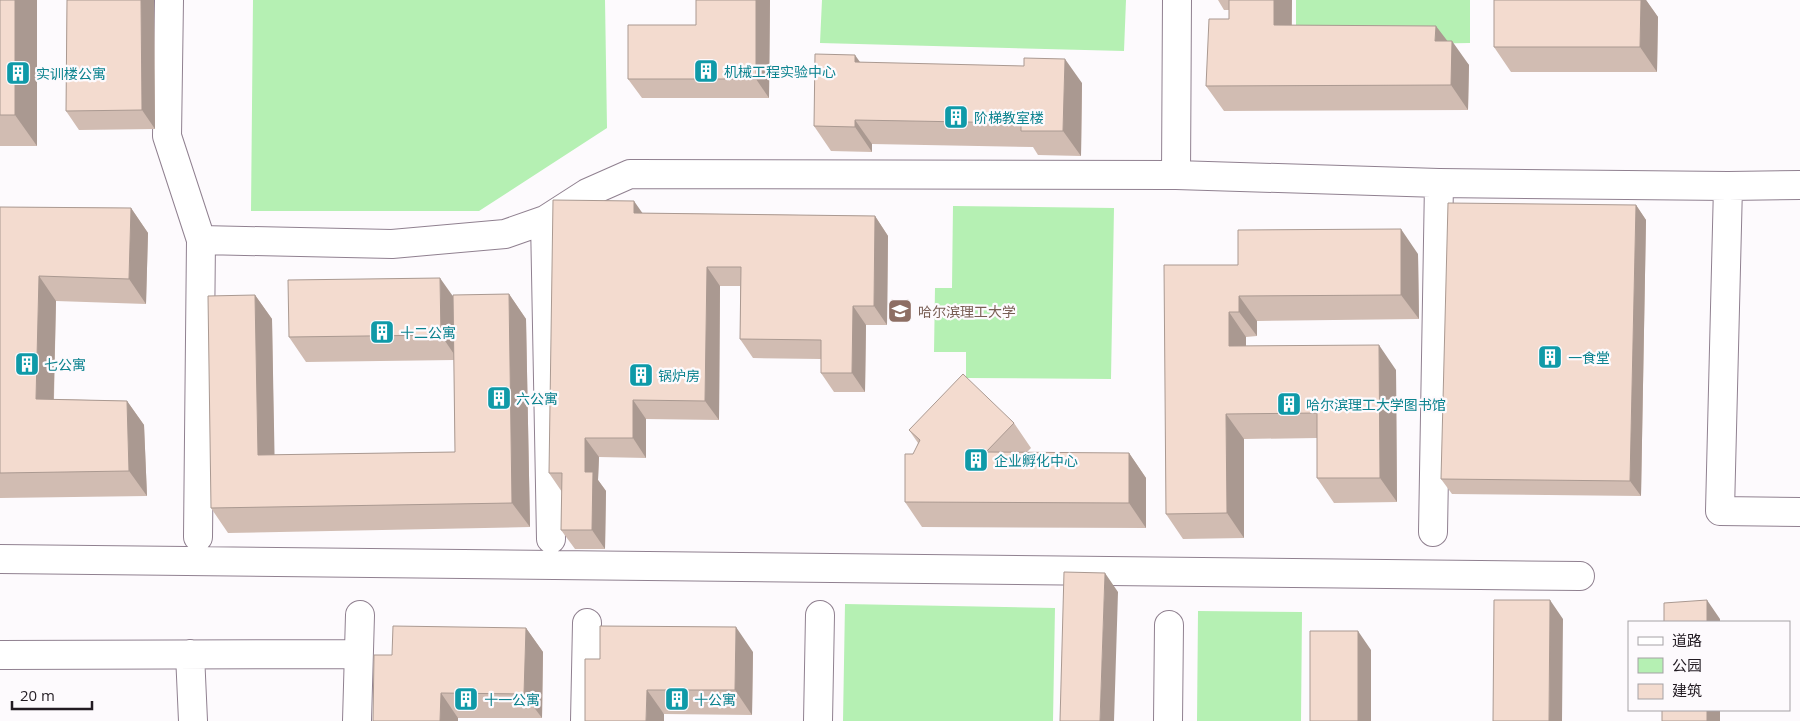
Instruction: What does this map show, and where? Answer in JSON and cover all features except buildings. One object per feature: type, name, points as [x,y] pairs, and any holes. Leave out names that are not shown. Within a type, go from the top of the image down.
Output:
[{"type":"street","points":[[169,0],[167,136],[201,240],[198,537]]},
{"type":"street","points":[[1176,175],[1177,0]]},
{"type":"street","points":[[201,240],[392,244],[504,234],[545,220],[587,193],[630,174],[1176,175],[1439,184],[1800,185]]},
{"type":"street","points":[[1433,532],[1439,184]]},
{"type":"street","points":[[1728,186],[1720,511],[1800,512]]},
{"type":"street","points":[[545,220],[551,540]]},
{"type":"street","points":[[0,559],[1580,576]]},
{"type":"street","points":[[357,721],[360,615]]},
{"type":"street","points":[[818,721],[820,615]]},
{"type":"street","points":[[585,721],[587,623]]},
{"type":"street","points":[[1168,625],[1168,721]]},
{"type":"street","points":[[0,654],[358,654]]},
{"type":"street","points":[[190,654],[193,721]]},
{"type":"green space","points":[[253,0],[605,0],[607,128],[479,211],[251,211]]},
{"type":"green space","points":[[822,0],[1126,0],[1124,51],[820,43]]},
{"type":"green space","points":[[1296,0],[1470,0],[1470,43],[1296,46]]},
{"type":"green space","points":[[953,206],[1114,208],[1111,379],[966,378],[966,352],[934,352],[935,288],[952,288]]},
{"type":"green space","points":[[845,604],[1055,608],[1053,721],[843,721]]},
{"type":"green space","points":[[1198,611],[1302,612],[1301,721],[1197,721]]},
{"type":"place","name":"机械工程实验中心","points":[[706,71]]},
{"type":"place","name":"实训楼公寓","points":[[18,73]]},
{"type":"place","name":"阶梯教室楼","points":[[956,117]]},
{"type":"place","name":"哈尔滨理工大学","points":[[900,311]]},
{"type":"place","name":"十二公寓","points":[[382,332]]},
{"type":"place","name":"一食堂","points":[[1550,357]]},
{"type":"place","name":"七公寓","points":[[27,364]]},
{"type":"place","name":"锅炉房","points":[[641,375]]},
{"type":"place","name":"六公寓","points":[[499,398]]},
{"type":"place","name":"哈尔滨理工大学图书馆","points":[[1289,404]]},
{"type":"place","name":"企业孵化中心","points":[[976,460]]},
{"type":"place","name":"十一公寓","points":[[466,699]]},
{"type":"place","name":"十公寓","points":[[677,699]]}]
